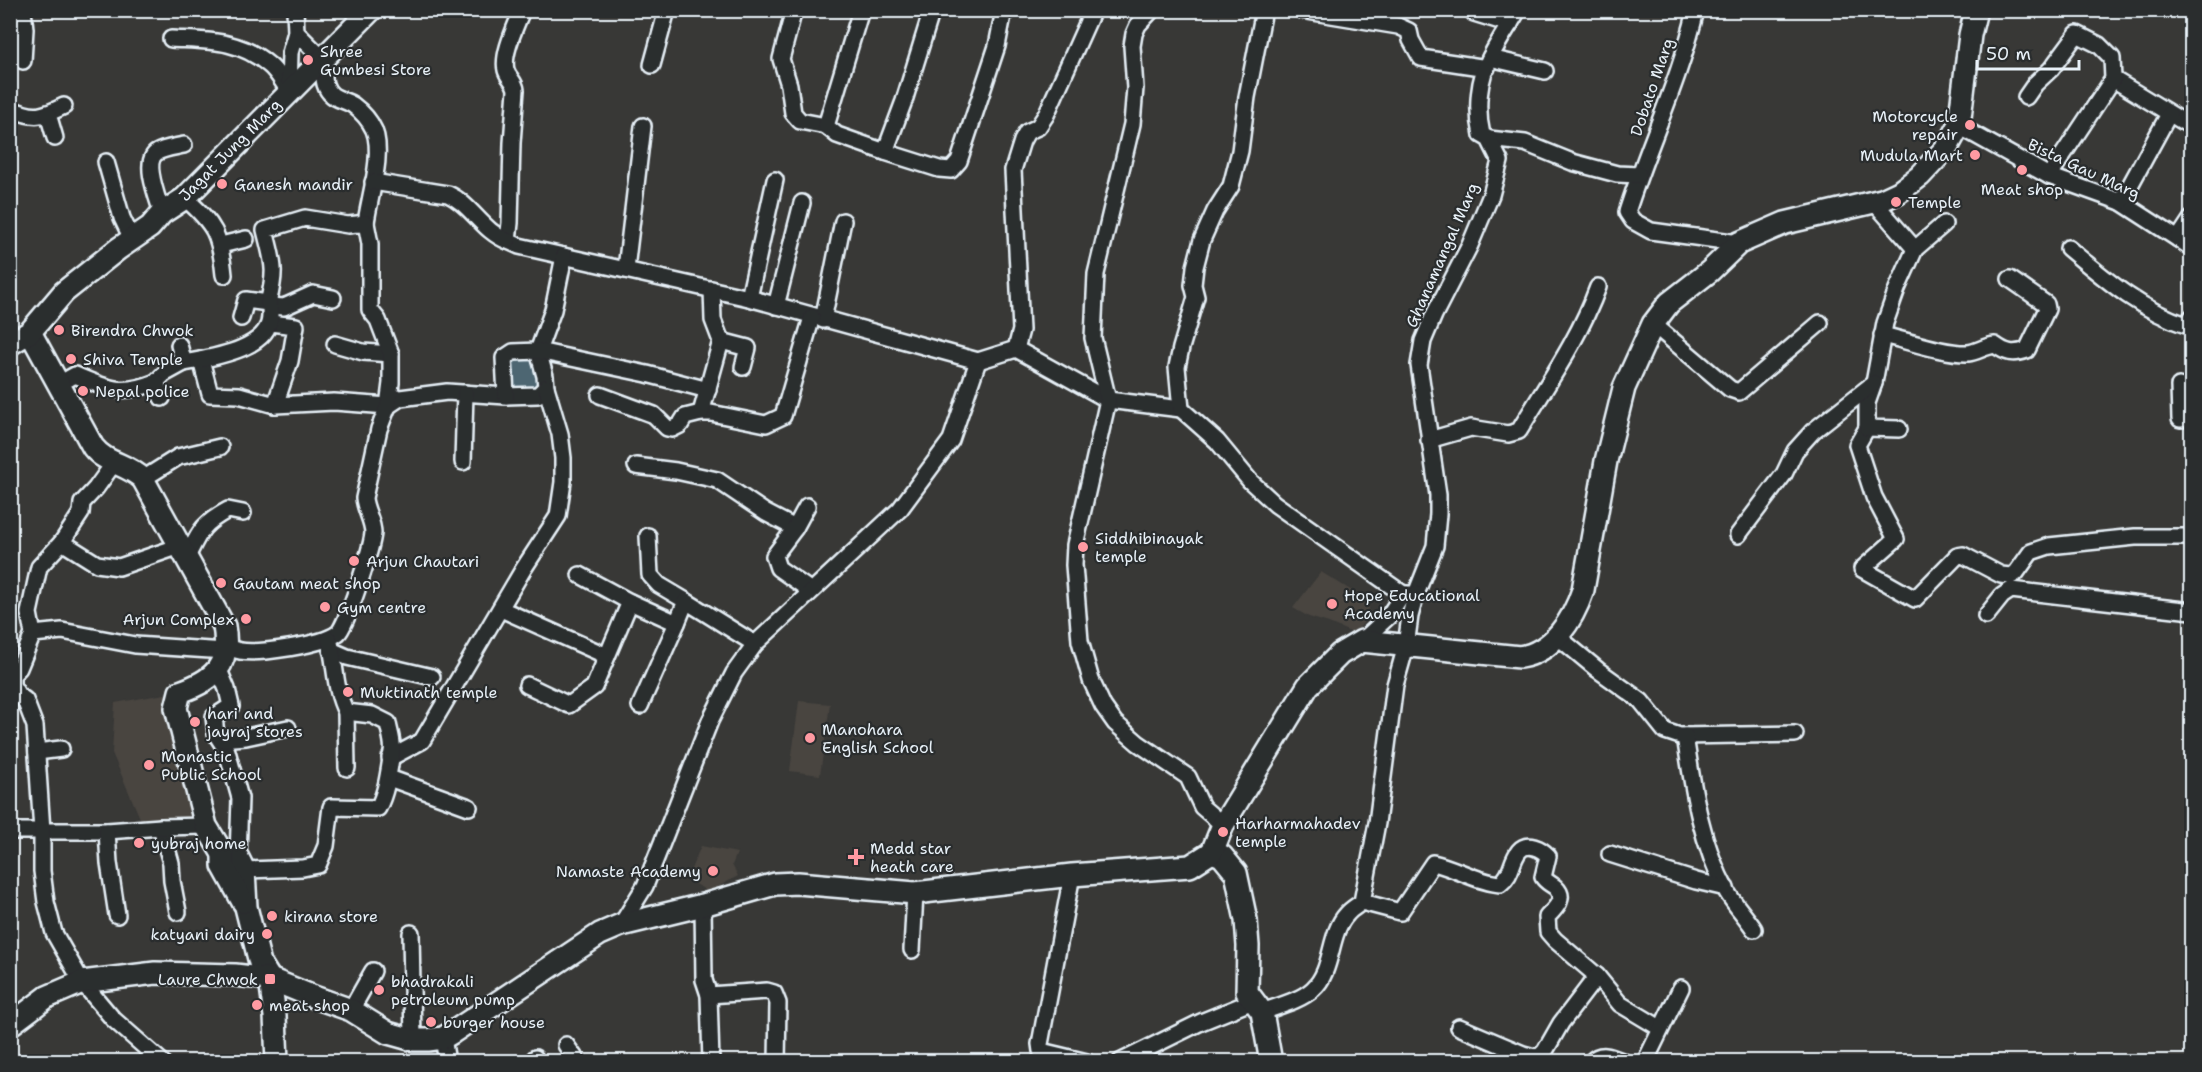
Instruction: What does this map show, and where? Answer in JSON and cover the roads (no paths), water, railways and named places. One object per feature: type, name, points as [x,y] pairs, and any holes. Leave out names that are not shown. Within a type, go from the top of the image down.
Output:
[{"type":"main road","name":"Jagat Jung Marg","points":[[16,340],[64,292],[150,227],[162,213],[185,198],[371,10]]},
{"type":"main road","points":[[10,1025],[47,997],[82,982],[155,974],[235,975],[270,979],[351,1010],[388,1033],[413,1040],[442,1038],[600,934],[621,925],[775,884],[798,883],[915,893],[1072,875],[1190,866],[1212,852],[1224,825],[1308,686],[1340,654],[1362,641],[1520,657],[1530,656],[1544,648],[1557,636],[1578,606],[1583,590],[1606,461],[1624,388],[1653,324],[1669,303],[1710,272],[1739,243],[1785,223],[1874,202],[1899,192],[1920,176],[1948,146],[1959,126],[1970,35],[1976,10]]},
{"type":"main road","points":[[16,340],[59,384],[100,457],[135,471],[142,479],[224,626],[223,656],[201,684],[180,692],[176,708],[206,826],[235,861],[223,866],[246,907],[260,963],[270,979],[275,1016],[277,1062]]},
{"type":"main road","points":[[1212,852],[1222,856],[1236,873],[1246,920],[1247,992],[1257,1007],[1271,1062]]},
{"type":"street","points":[[23,10],[25,29],[23,61]]},
{"type":"street","points":[[289,91],[290,53],[296,32],[295,10]]},
{"type":"street","points":[[508,242],[516,90],[515,82],[507,74],[505,67],[506,57],[522,10]]},
{"type":"street","points":[[652,64],[667,10]]},
{"type":"street","points":[[794,10],[781,59],[794,113],[800,121],[826,126],[837,135],[885,152],[939,169],[951,170],[959,161],[997,46],[1004,10]]},
{"type":"street","points":[[826,126],[861,10]]},
{"type":"street","points":[[885,152],[904,101],[932,10]]},
{"type":"street","points":[[1016,349],[1021,330],[1013,171],[1022,141],[1028,132],[1038,127],[1046,115],[1093,10]]},
{"type":"street","points":[[1152,10],[1138,25],[1134,34],[1132,46],[1136,88],[1132,124],[1096,274],[1094,338],[1108,400],[1075,545],[1074,565],[1080,641],[1091,680],[1103,706],[1115,723],[1138,743],[1188,777],[1203,807],[1224,825]]},
{"type":"street","points":[[1182,409],[1178,367],[1181,348],[1196,297],[1193,285],[1195,267],[1202,240],[1215,211],[1231,186],[1264,10]]},
{"type":"street","points":[[1301,10],[1368,16],[1398,26],[1409,31],[1411,40],[1421,58],[1488,63],[1545,71]]},
{"type":"street","name":"Dobato Marg","points":[[1696,10],[1677,76],[1627,212],[1633,221],[1651,231],[1739,243]]},
{"type":"street","points":[[1474,13],[1514,17]]},
{"type":"street","name":"Ghanamangal Marg","points":[[1362,641],[1409,594],[1435,546],[1438,495],[1419,365],[1423,341],[1434,315],[1470,245],[1491,195],[1500,161],[1489,139],[1482,135],[1478,115],[1479,94],[1488,63],[1514,17]]},
{"type":"street","points":[[296,32],[324,60],[325,84],[332,97],[352,104],[374,129],[376,165],[366,223],[370,244],[370,310],[378,320],[391,354],[388,406],[379,429],[364,498],[373,527],[366,562],[341,631],[330,644]]},
{"type":"street","points":[[2026,97],[2035,84],[2051,69],[2077,34],[2099,45],[2112,58],[2113,79],[2049,176]]},
{"type":"street","points":[[171,39],[244,47],[271,66],[289,91]]},
{"type":"street","points":[[2113,79],[2192,127]]},
{"type":"street","points":[[10,106],[27,116],[39,117],[64,106]]},
{"type":"street","points":[[48,114],[55,138]]},
{"type":"street","points":[[2121,202],[2169,114]]},
{"type":"street","points":[[626,269],[643,126]]},
{"type":"street","name":"Bista Gau Marg","points":[[1959,126],[2049,176],[2121,202],[2185,244]]},
{"type":"street","points":[[1489,139],[1525,143],[1572,162],[1617,174],[1639,175]]},
{"type":"street","points":[[162,213],[150,167],[151,158],[158,152],[184,145]]},
{"type":"street","points":[[106,162],[122,218],[132,239]]},
{"type":"street","points":[[749,298],[776,180]]},
{"type":"street","points":[[373,182],[448,194],[458,198],[495,237],[508,242],[749,298],[978,361],[1016,349],[1108,400],[1182,409],[1217,441],[1250,481],[1275,504],[1409,594],[1410,616],[1406,646],[1395,685],[1377,823],[1362,902],[1347,914],[1340,924],[1322,978],[1312,990],[1292,1000],[1202,1022],[1120,1062]]},
{"type":"street","points":[[185,198],[207,217],[221,245],[224,275]]},
{"type":"street","points":[[1874,202],[1915,249]]},
{"type":"street","points":[[777,306],[802,203]]},
{"type":"street","points":[[59,384],[75,375],[113,390],[137,390],[156,382],[164,374],[184,363],[234,352],[260,338],[270,323],[269,304],[274,267],[265,230],[305,218],[348,225],[366,223]]},
{"type":"street","points":[[2185,244],[2192,218]]},
{"type":"street","points":[[600,395],[654,415],[672,429],[685,417],[701,413],[766,424],[783,416],[818,318],[843,221]]},
{"type":"street","points":[[1944,224],[1915,249],[1882,335],[1874,383],[1867,403],[1867,428],[1857,445],[1874,497],[1896,539],[1862,569],[1915,599],[1957,556],[1963,555],[2001,575],[2011,583],[2192,610]]},
{"type":"street","points":[[221,245],[246,238]]},
{"type":"street","points":[[2068,248],[2117,289],[2145,307],[2186,325],[2192,317]]},
{"type":"street","points":[[390,758],[422,741],[524,568],[558,516],[563,482],[563,458],[560,434],[538,351],[553,310],[564,256]]},
{"type":"street","points":[[1882,335],[1969,353],[1995,345],[2006,353],[2027,350],[2047,309],[2046,304],[2010,279]]},
{"type":"street","points":[[1429,440],[1471,428],[1508,434],[1519,431],[1566,354],[1590,310],[1598,287]]},
{"type":"street","points":[[701,413],[721,341],[713,320],[712,289]]},
{"type":"street","points":[[241,318],[246,300],[284,307],[313,294],[333,298]]},
{"type":"street","points":[[270,323],[296,326],[290,361],[275,405]]},
{"type":"street","points":[[1653,324],[1730,389],[1739,392],[1820,323]]},
{"type":"street","points":[[721,341],[748,348],[743,367]]},
{"type":"street","points":[[335,344],[363,352],[391,354]]},
{"type":"street","points":[[179,345],[184,363]]},
{"type":"street","points":[[506,396],[504,358],[513,352],[538,351],[647,374],[708,390]]},
{"type":"street","points":[[201,360],[210,394],[239,395],[275,405],[334,402],[388,406],[400,398],[447,392],[506,396],[538,395],[546,387]]},
{"type":"street","points":[[621,925],[645,886],[722,695],[755,644],[900,509],[951,440],[978,361]]},
{"type":"street","points":[[156,382],[162,398]]},
{"type":"street","points":[[1738,535],[1784,474],[1801,444],[1821,424],[1874,383]]},
{"type":"street","points":[[2179,386],[2180,419],[2192,418]]},
{"type":"street","points":[[463,462],[465,393]]},
{"type":"street","points":[[1867,428],[1899,429]]},
{"type":"street","points":[[142,479],[178,456],[220,447]]},
{"type":"street","points":[[114,463],[82,503],[81,513],[62,542],[39,567],[29,613],[33,634],[15,667],[12,685],[18,695],[25,700],[35,726],[42,831],[42,871],[46,902],[54,933],[82,982],[113,1019],[141,1040],[162,1062]]},
{"type":"street","points":[[636,466],[676,471],[717,480],[758,508],[795,528]]},
{"type":"street","points":[[807,506],[795,528],[774,556],[778,568],[811,591]]},
{"type":"street","points":[[62,542],[98,564],[119,567],[133,560],[184,551],[210,520],[228,510],[243,513]]},
{"type":"street","points":[[648,536],[651,575],[659,585],[755,644]]},
{"type":"street","points":[[1986,616],[2031,552],[2049,546],[2135,537],[2192,537]]},
{"type":"street","points":[[580,575],[630,602],[677,623]]},
{"type":"street","points":[[527,685],[569,705],[594,687],[630,602]]},
{"type":"street","points":[[640,706],[686,602]]},
{"type":"street","points":[[501,609],[607,656]]},
{"type":"street","points":[[33,634],[62,631],[135,645],[223,656],[241,651],[330,644],[356,659],[432,677]]},
{"type":"street","points":[[1557,636],[1641,701],[1665,731],[1685,736],[1795,734]]},
{"type":"street","points":[[330,644],[340,701],[346,712],[347,768]]},
{"type":"street","points":[[223,656],[231,706],[214,717],[216,734],[227,751],[240,798],[235,861],[303,868],[318,865],[326,846],[331,807],[378,808],[389,778],[392,751],[388,723],[372,715],[346,712]]},
{"type":"street","points":[[220,739],[246,737],[288,729]]},
{"type":"street","points":[[1685,736],[1693,792],[1711,855],[1726,888],[1754,929]]},
{"type":"street","points":[[37,752],[61,749]]},
{"type":"street","points":[[389,778],[469,807]]},
{"type":"street","points":[[10,831],[107,831],[206,826]]},
{"type":"street","points":[[162,827],[171,863],[178,912]]},
{"type":"street","points":[[107,831],[117,915]]},
{"type":"street","points":[[1362,902],[1400,912],[1433,863],[1488,883],[1500,884],[1508,878],[1520,850],[1525,847],[1544,850],[1548,856],[1543,877],[1558,891],[1560,898],[1558,906],[1547,917],[1548,932],[1597,976],[1620,1004],[1660,1028]]},
{"type":"street","points":[[1610,854],[1726,888]]},
{"type":"street","points":[[1072,875],[1040,1044],[1041,1051],[1087,1062]]},
{"type":"street","points":[[912,950],[915,893]]},
{"type":"street","points":[[703,905],[704,980],[710,994],[711,1062]]},
{"type":"street","points":[[411,933],[413,1040]]},
{"type":"street","points":[[351,1010],[373,971]]},
{"type":"street","points":[[1459,1027],[1523,1054],[1540,1056],[1561,1023],[1597,976]]},
{"type":"street","points":[[1645,1062],[1681,988]]},
{"type":"street","points":[[710,994],[767,991],[774,993],[778,1003],[777,1062]]},
{"type":"street","points":[[442,1038],[447,1062]]},
{"type":"street","points":[[566,1045],[578,1062]]},
{"type":"street","points":[[1591,1062],[1596,1056],[1606,1054],[1624,1062]]},
{"type":"water","points":[[533,355],[537,361],[538,388],[509,389],[506,369],[514,356]]},
{"type":"place","name":"Shree Gumbesi Store","points":[[308,60]]},
{"type":"place","name":"Motorcycle repair","points":[[1970,125]]},
{"type":"place","name":"Mudula Mart","points":[[1975,155]]},
{"type":"place","name":"Meat shop","points":[[2022,170]]},
{"type":"place","name":"Ganesh mandir","points":[[222,184]]},
{"type":"place","name":"Temple","points":[[1896,202]]},
{"type":"place","name":"Birendra Chwok","points":[[59,330]]},
{"type":"place","name":"Shiva Temple","points":[[71,359]]},
{"type":"place","name":"Nepal police","points":[[83,391]]},
{"type":"place","name":"Siddhibinayak temple","points":[[1083,547]]},
{"type":"place","name":"Arjun Chautari","points":[[354,561]]},
{"type":"place","name":"Gautam meat shop","points":[[221,583]]},
{"type":"place","name":"Hope Educational Academy","points":[[1332,604]]},
{"type":"place","name":"Gym centre","points":[[325,607]]},
{"type":"place","name":"Arjun Complex","points":[[246,619]]},
{"type":"place","name":"Muktinath temple","points":[[348,692]]},
{"type":"place","name":"hari and jayraj stores","points":[[195,722]]},
{"type":"place","name":"Manohara English School","points":[[810,738]]},
{"type":"place","name":"Monastic Public School","points":[[149,765]]},
{"type":"place","name":"Harharmahadev temple","points":[[1223,832]]},
{"type":"place","name":"yubraj home","points":[[139,843]]},
{"type":"place","name":"Medd star heath care","points":[[856,857]]},
{"type":"place","name":"Namaste Academy","points":[[713,871]]},
{"type":"place","name":"kirana store","points":[[272,916]]},
{"type":"place","name":"katyani dairy","points":[[267,934]]},
{"type":"place","name":"Laure Chwok","points":[[270,979]]},
{"type":"place","name":"bhadrakali petroleum pump","points":[[379,990]]},
{"type":"place","name":"meat shop","points":[[257,1005]]},
{"type":"place","name":"burger house","points":[[431,1022]]}]
